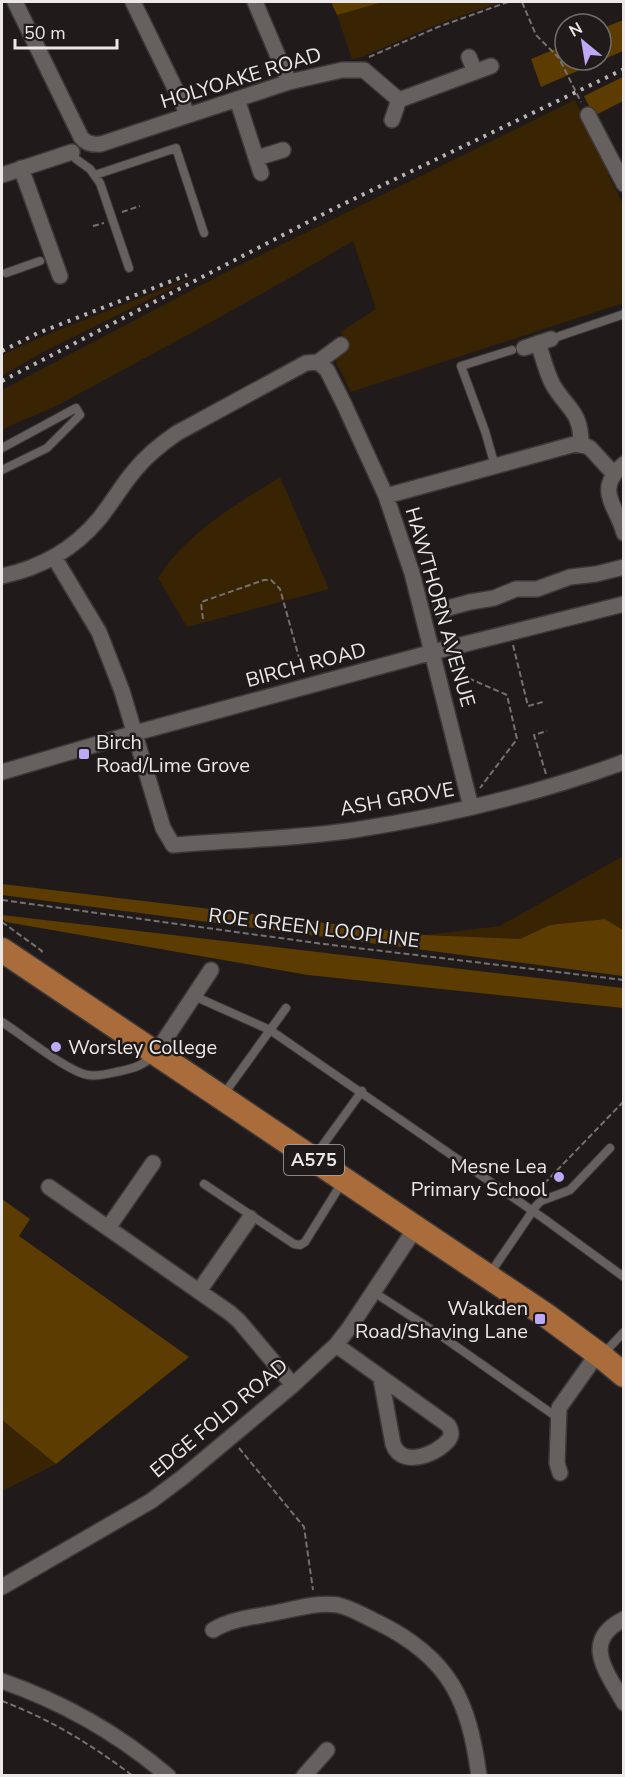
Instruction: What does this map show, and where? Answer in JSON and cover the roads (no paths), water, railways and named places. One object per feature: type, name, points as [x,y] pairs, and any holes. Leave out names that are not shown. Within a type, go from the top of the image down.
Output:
[{"type":"main road","name":"A575","points":[[3,953],[488,1276],[600,1354],[624,1375]]},
{"type":"street","name":"HOLYOAKE ROAD","points":[[15,2],[81,136],[87,143],[101,144],[289,82],[342,70],[364,70],[399,100]]},
{"type":"street","points":[[133,2],[188,115]]},
{"type":"street","points":[[255,2],[289,82]]},
{"type":"street","points":[[469,57],[475,72]]},
{"type":"street","points":[[392,120],[399,100],[491,66]]},
{"type":"street","points":[[237,99],[259,166],[283,150]]},
{"type":"street","points":[[588,115],[624,184]]},
{"type":"street","points":[[2,175],[72,152]]},
{"type":"street","points":[[21,168],[47,259],[60,276]]},
{"type":"street","points":[[2,576],[28,569],[54,557],[78,540],[98,520],[133,471],[161,444],[306,363],[318,362],[341,345]]},
{"type":"street","points":[[532,345],[552,383],[579,421],[581,444]]},
{"type":"street","name":"HAWTHORN AVENUE","points":[[318,362],[327,370],[386,496],[412,573],[470,805]]},
{"type":"street","points":[[386,496],[570,445],[581,444],[618,469],[608,486],[609,497],[624,533]]},
{"type":"street","points":[[54,557],[99,632],[122,691],[135,733]]},
{"type":"street","points":[[441,610],[463,610],[516,589],[537,589],[570,577],[624,567]]},
{"type":"street","name":"BIRCH ROAD","points":[[2,772],[135,733],[307,687],[434,658],[511,633],[624,604]]},
{"type":"street","name":"ASH GROVE","points":[[135,733],[163,828],[173,845],[353,830],[549,786],[624,762]]},
{"type":"street","points":[[156,1053],[211,970]]},
{"type":"street","points":[[108,1228],[153,1163]]},
{"type":"street","points":[[50,1186],[239,1321],[293,1385]]},
{"type":"street","points":[[199,1291],[250,1218]]},
{"type":"street","name":"EDGE FOLD ROAD","points":[[2,1587],[151,1501],[293,1385],[336,1345],[375,1293],[415,1229]]},
{"type":"street","points":[[336,1345],[448,1425],[452,1431],[447,1442],[420,1458],[410,1458],[398,1452],[393,1444],[381,1379]]},
{"type":"street","points":[[560,1473],[557,1464],[558,1418],[561,1403],[600,1354]]},
{"type":"street","points":[[213,1630],[228,1622],[316,1605],[347,1607],[401,1634],[411,1640],[443,1670],[460,1697],[468,1717],[479,1776]]},
{"type":"street","points":[[624,1619],[605,1630],[599,1651],[602,1662],[624,1702]]},
{"type":"street","points":[[2,1681],[77,1713],[116,1737],[168,1776]]},
{"type":"street","points":[[304,1776],[327,1750]]},
{"type":"lane","points":[[95,175],[176,148],[204,233]]},
{"type":"lane","points":[[72,152],[76,159],[95,175],[129,268]]},
{"type":"lane","points":[[6,273],[47,259]]},
{"type":"lane","points":[[495,466],[461,366],[624,314]]},
{"type":"lane","points":[[2,448],[76,408],[80,415],[47,448],[2,470]]},
{"type":"lane","points":[[194,996],[270,1030],[362,1091],[624,1277]]},
{"type":"lane","points":[[221,1098],[286,1008]]},
{"type":"lane","points":[[2,1022],[67,1066],[88,1075],[96,1076],[146,1064],[156,1053]]},
{"type":"lane","points":[[313,1159],[362,1091]]},
{"type":"lane","points":[[488,1276],[541,1201],[570,1190],[610,1148]]},
{"type":"lane","points":[[204,1184],[294,1244],[300,1245],[305,1242],[344,1180]]},
{"type":"lane","points":[[375,1293],[440,1335],[558,1418]]},
{"type":"lane","points":[[600,1354],[624,1332]]},
{"type":"railway","points":[[2,381],[335,208],[624,69]]},
{"type":"railway","points":[[2,351],[38,333],[187,275]]},
{"type":"place","name":"Birch Road/Lime Grove","points":[[84,754]]},
{"type":"place","name":"Worsley College","points":[[56,1047]]},
{"type":"place","name":"Mesne Lea Primary School","points":[[559,1177]]},
{"type":"place","name":"Walkden Road/Shaving Lane","points":[[540,1319]]}]
